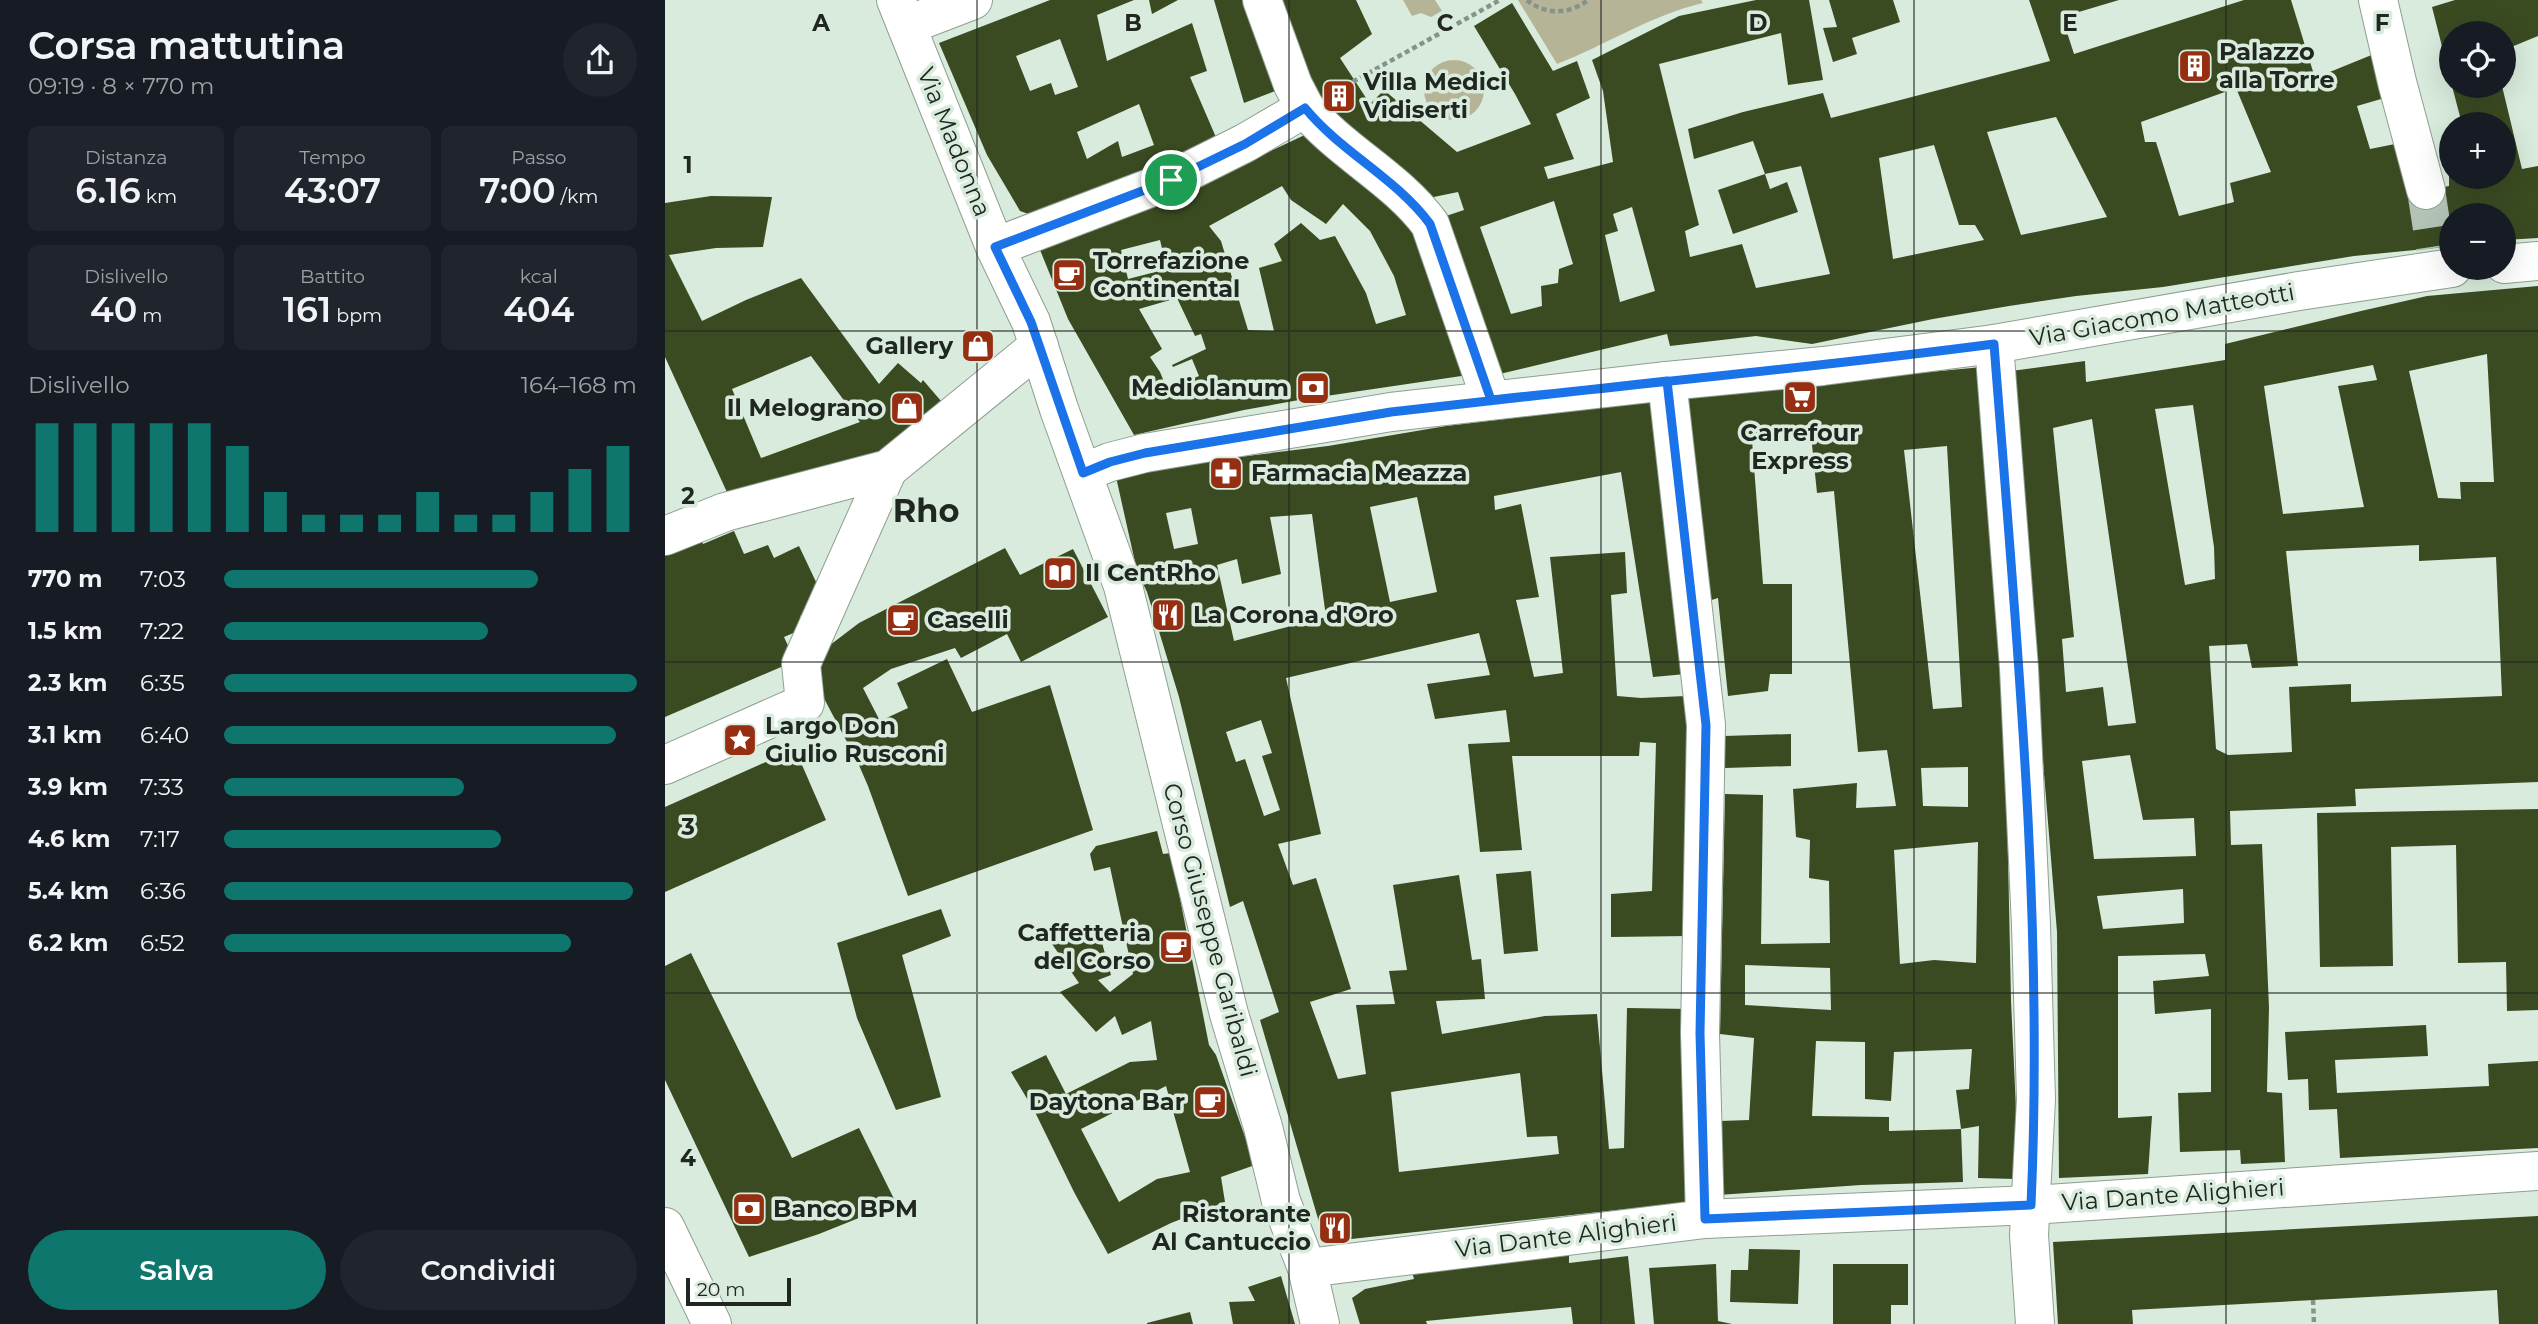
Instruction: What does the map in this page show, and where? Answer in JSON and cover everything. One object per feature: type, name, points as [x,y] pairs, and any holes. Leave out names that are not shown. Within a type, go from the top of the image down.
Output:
[{"type":"street","points":[[902,13],[973,0]]},
{"type":"street","points":[[1262,0],[1293,85],[1305,108],[1319,125],[1377,173],[1424,215],[1430,224],[1491,400]]},
{"type":"street","points":[[2378,0],[2426,190]]},
{"type":"street","name":"Via Madonna","points":[[902,13],[995,247],[1035,334],[1083,473]]},
{"type":"street","points":[[995,247],[1171,180],[1245,144],[1305,108]]},
{"type":"street","points":[[2516,263],[2538,261]]},
{"type":"street","name":"Via Giacomo Matteotti","points":[[1083,473],[1110,462],[1145,453],[1391,412],[1823,366],[1994,344],[2439,262]]},
{"type":"street","points":[[665,765],[804,703],[801,664],[888,469],[1035,334]]},
{"type":"street","points":[[1994,344],[2019,668],[2031,925],[2036,1098],[2029,1235],[2035,1324]]},
{"type":"street","points":[[1667,381],[1706,725],[1700,1033],[1705,1219]]},
{"type":"street","points":[[665,536],[726,512],[888,469]]},
{"type":"street","name":"Corso Giuseppe Garibaldi","points":[[1083,473],[1123,586],[1229,1014],[1281,1201],[1307,1268],[1320,1324]]},
{"type":"street","name":"Via Dante Alighieri","points":[[1307,1268],[1705,1219],[2031,1205],[2538,1171]]},
{"type":"street","points":[[665,1227],[712,1324]]},
{"type":"path","points":[[1305,108],[1500,0]]},
{"type":"path","points":[[1527,0],[1543,10],[1564,12],[1579,7],[1588,0]]},
{"type":"path","points":[[2313,1300],[2314,1324]]},
{"type":"shaded area","points":[[1403,0],[1435,0],[1442,11],[1431,17],[1421,13],[1412,16]]},
{"type":"shaded area","points":[[1518,0],[1701,0],[1703,3],[1665,15],[1557,64]]},
{"type":"shaded area","points":[[1448,60],[1460,60],[1476,68],[1482,78],[1482,102],[1476,112],[1460,120],[1448,120],[1432,112],[1424,96],[1424,84],[1432,68]]},
{"type":"building","points":[[1050,0],[1134,0],[1097,15],[1107,61],[1192,23],[1207,71],[1190,77],[1218,142],[1037,217],[1020,211],[987,155],[939,43]],"holes":[[[1060,39],[1078,87],[1055,95],[1051,83],[1030,91],[1016,56]],[[1139,104],[1154,145],[1122,157],[1118,141],[1087,159],[1077,132]]]},
{"type":"building","points":[[1149,0],[1178,0],[1152,14]]},
{"type":"building","points":[[1214,0],[1251,0],[1278,90],[1244,103]]},
{"type":"building","points":[[1279,0],[1356,0],[1372,34],[1340,58],[1370,104],[1384,90],[1457,152],[1531,124],[1474,26],[1512,3],[1553,71],[1577,61],[1590,98],[1556,114],[1574,159],[1544,167],[1548,179],[1613,162],[1603,91],[1592,60],[1679,16],[1756,0],[1809,0],[1823,80],[1788,85],[1781,33],[1659,64],[1699,225],[1685,231],[1690,257],[1742,244],[1756,288],[1830,274],[1801,166],[1765,174],[1753,141],[1694,159],[1688,129],[1743,112],[1823,93],[1831,118],[2050,61],[2029,0],[2119,0],[2062,17],[2074,54],[2244,0],[2291,0],[2315,78],[2374,54],[2388,97],[2357,106],[2370,149],[2400,143],[2410,193],[2439,188],[2516,189],[2516,144],[2522,169],[2538,166],[2538,238],[2516,239],[2516,203],[2439,203],[2439,247],[2354,256],[2163,287],[2009,306],[1812,344],[1756,336],[1670,346],[1667,334],[1487,377],[1440,218],[1464,210],[1458,192],[1424,199],[1328,118]],"holes":[[[2236,88],[2271,172],[2230,183],[2234,202],[2179,216],[2156,142],[2145,142],[2141,122]],[[2056,117],[2107,217],[2021,235],[1987,132]],[[1934,145],[1959,225],[1975,225],[1984,240],[1893,259],[1879,158]],[[1554,201],[1573,264],[1559,269],[1558,283],[1541,286],[1542,306],[1511,314],[1480,227]],[[1632,207],[1655,291],[1620,302],[1605,235],[1618,231],[1613,214]]]},
{"type":"building","points":[[1829,0],[1893,0],[1900,22],[1852,38],[1857,54],[1833,62],[1823,28],[1837,27]]},
{"type":"building","points":[[2455,0],[2538,0],[2538,36],[2516,45],[2516,21],[2439,21],[2439,35],[2432,7]]},
{"type":"building","points":[[2455,98],[2505,98],[2508,112],[2459,112]]},
{"type":"building","points":[[1309,133],[1410,213],[1475,374],[1299,400],[1134,435],[1068,319],[1036,240],[1164,201]],"holes":[[[1282,186],[1291,200],[1326,224],[1343,204],[1370,231],[1394,276],[1406,315],[1376,324],[1366,293],[1335,236],[1320,240],[1301,223],[1274,244],[1282,261],[1259,268],[1274,331],[1248,330],[1221,241],[1209,226]],[[1160,240],[1167,269],[1128,279],[1121,250]],[[1177,298],[1195,336],[1201,334],[1206,349],[1172,365],[1173,367],[1192,359],[1199,376],[1167,389],[1150,357],[1162,349],[1139,309]]]},
{"type":"building","points":[[1765,174],[1770,189],[1787,182],[1798,212],[1733,234],[1718,190]]},
{"type":"building","points":[[711,196],[772,197],[763,247],[716,248],[669,255],[702,321],[801,278],[879,384],[898,363],[921,383],[923,380],[941,401],[889,449],[731,501],[665,357],[665,203]],"holes":[[[811,356],[860,422],[761,458],[732,389]]]},
{"type":"building","points":[[2538,286],[2538,782],[2355,789],[2356,806],[2230,811],[2231,845],[2262,844],[2269,1008],[2267,1092],[2282,1093],[2285,1162],[2241,1164],[2240,1150],[2180,1152],[2178,1093],[2211,1092],[2211,1009],[2155,1014],[2153,981],[2209,976],[2205,954],[2118,956],[2118,1118],[2152,1116],[2148,1174],[2059,1178],[2057,932],[2011,371],[2085,361],[2086,382],[2225,360],[2225,344],[2427,296]],"holes":[[[2487,354],[2494,482],[2460,482],[2461,499],[2438,498],[2409,371]],[[2373,365],[2377,380],[2338,386],[2364,507],[2283,514],[2264,386]],[[2193,405],[2214,547],[2215,579],[2185,585],[2155,409]],[[2092,419],[2136,723],[2108,726],[2103,687],[2066,692],[2062,639],[2074,637],[2053,428]],[[2419,545],[2419,561],[2496,557],[2502,696],[2351,702],[2351,684],[2289,687],[2292,752],[2228,755],[2216,749],[2209,646],[2247,644],[2252,668],[2298,666],[2286,551]],[[2130,755],[2143,820],[2194,818],[2196,856],[2094,859],[2082,761]],[[2183,889],[2184,923],[2103,929],[2097,896]]]},
{"type":"building","points":[[1982,367],[1990,442],[2007,807],[2011,1001],[2018,1152],[2015,1179],[1978,1178],[1979,1126],[1961,1129],[1963,1182],[1861,1185],[1718,1195],[1720,1121],[1749,1120],[1754,1038],[1720,1034],[1725,794],[1763,795],[1761,944],[1830,943],[1829,881],[1809,878],[1810,840],[1796,837],[1793,789],[1857,783],[1856,808],[1896,806],[1887,750],[1858,752],[1834,491],[1817,493],[1811,435],[1752,440],[1763,584],[1792,584],[1792,674],[1770,674],[1768,691],[1728,696],[1718,598],[1702,603],[1680,396]],"holes":[[[1947,446],[1962,707],[1933,709],[1904,450]],[[1968,767],[1968,807],[1923,806],[1921,768]],[[1978,842],[1976,963],[1934,960],[1900,964],[1894,850]],[[1745,965],[1830,968],[1831,1010],[1745,1005]],[[1816,1041],[1865,1042],[1865,1099],[1891,1101],[1894,1052],[1972,1049],[1969,1089],[1956,1090],[1961,1129],[1889,1131],[1889,1117],[1812,1116]]]},
{"type":"building","points":[[1656,401],[1686,674],[1653,677],[1621,472],[1494,496],[1495,510],[1521,504],[1539,597],[1516,600],[1534,677],[1563,673],[1550,557],[1625,552],[1627,593],[1611,595],[1617,696],[1686,696],[1688,936],[1611,937],[1611,894],[1652,891],[1656,743],[1640,742],[1639,756],[1512,756],[1522,850],[1480,852],[1468,744],[1510,742],[1506,710],[1435,719],[1427,684],[1490,675],[1479,633],[1286,678],[1321,834],[1278,844],[1293,885],[1316,878],[1351,989],[1310,1002],[1338,1079],[1366,1074],[1356,1005],[1395,1004],[1389,971],[1407,970],[1393,885],[1459,875],[1472,960],[1481,959],[1485,999],[1436,1001],[1442,1034],[1545,1016],[1597,1014],[1609,1149],[1624,1148],[1627,1008],[1690,1009],[1690,1202],[1342,1240],[1321,1229],[1260,1020],[1279,1012],[1243,901],[1230,907],[1179,697],[1147,592],[1137,571],[1116,477],[1446,426]],"holes":[[[1417,497],[1437,592],[1390,602],[1370,507]],[[1191,508],[1198,544],[1174,549],[1166,513]],[[1312,514],[1326,617],[1234,641],[1217,565],[1237,559],[1242,584],[1281,574],[1270,517]],[[1261,720],[1272,753],[1262,756],[1280,810],[1264,816],[1245,759],[1236,762],[1226,732]],[[1520,1073],[1527,1137],[1557,1136],[1559,1154],[1399,1172],[1391,1092]]]},
{"type":"building","points":[[734,531],[744,554],[768,545],[774,558],[799,546],[826,603],[800,616],[805,628],[784,637],[795,661],[665,717],[665,554],[701,538],[703,544]]},
{"type":"building","points":[[1005,548],[1020,575],[1073,549],[1108,617],[1021,662],[1007,634],[961,658],[955,648],[891,669],[863,688],[880,721],[908,708],[897,683],[947,659],[972,712],[1050,685],[1093,830],[908,896],[868,786],[849,742],[808,668],[809,661],[859,623]]},
{"type":"building","points":[[1791,734],[1791,766],[1725,768],[1724,736]]},
{"type":"building","points":[[795,749],[826,820],[665,892],[665,807]]},
{"type":"building","points":[[2538,809],[2538,1010],[2507,1011],[2506,962],[2458,963],[2456,845],[2391,847],[2393,966],[2320,967],[2317,813]]},
{"type":"building","points":[[1157,831],[1163,854],[1171,853],[1209,1045],[1216,1055],[1255,1165],[1221,1177],[1225,1202],[1171,1223],[1108,1254],[1035,1112],[1011,1072],[1046,1055],[1066,1094],[1130,1062],[1157,1060],[1151,1021],[1122,1035],[1115,1016],[1096,1032],[1060,992],[1079,983],[1052,944],[1097,925],[1111,975],[1098,980],[1110,992],[1133,974],[1110,867],[1094,871],[1090,854],[1096,846]],"holes":[[[1166,1086],[1190,1172],[1157,1179],[1119,1202],[1081,1129]]]},
{"type":"building","points":[[1531,871],[1538,951],[1504,954],[1496,874]]},
{"type":"building","points":[[941,909],[951,936],[902,955],[941,1097],[896,1110],[857,1018],[837,943]]},
{"type":"building","points":[[691,953],[792,1158],[859,1128],[896,1203],[819,1234],[749,1257],[665,1080],[665,966]]},
{"type":"building","points":[[2426,1025],[2428,1056],[2335,1060],[2337,1093],[2489,1086],[2488,1064],[2538,1061],[2538,1148],[2340,1158],[2337,1109],[2309,1110],[2308,1079],[2288,1080],[2285,1032]]},
{"type":"building","points":[[2538,1216],[2538,1324],[2499,1324],[2497,1290],[2132,1310],[2133,1324],[2058,1324],[2053,1242]]},
{"type":"building","points":[[1749,1249],[1800,1250],[1798,1304],[1730,1302],[1731,1270],[1748,1270]]},
{"type":"building","points":[[1569,1251],[1569,1263],[1628,1256],[1635,1324],[1573,1324],[1571,1307],[1426,1321],[1427,1324],[1360,1324],[1352,1298],[1365,1289],[1414,1279],[1410,1264]]},
{"type":"building","points":[[1716,1264],[1718,1321],[1732,1324],[1654,1324],[1649,1268]]},
{"type":"building","points":[[1833,1264],[1908,1264],[1908,1305],[1891,1305],[1891,1324],[1833,1324]]},
{"type":"building","points":[[1281,1276],[1295,1324],[1233,1324],[1229,1302],[1255,1301],[1248,1287]]},
{"type":"building","points":[[1190,1312],[1193,1324],[1147,1324],[1147,1323]]},
{"type":"tunnel","points":[[2426,190],[2435,248]]},
{"type":"place","name":"Palazzo alla Torre","points":[[2195,66]]},
{"type":"place","name":"Villa Medici Vidiserti","points":[[1339,96]]},
{"type":"place","name":"Torrefazione Continental","points":[[1069,275]]},
{"type":"place","name":"Gallery","points":[[978,346]]},
{"type":"place","name":"Mediolanum","points":[[1313,388]]},
{"type":"place","name":"Carrefour Express","points":[[1800,397]]},
{"type":"place","name":"Il Melograno","points":[[907,408]]},
{"type":"place","name":"Farmacia Meazza","points":[[1226,473]]},
{"type":"place","name":"Il CentRho","points":[[1060,573]]},
{"type":"place","name":"La Corona d'Oro","points":[[1168,615]]},
{"type":"place","name":"Caselli","points":[[903,620]]},
{"type":"place","name":"Largo Don Giulio Rusconi","points":[[740,740]]},
{"type":"place","name":"Caffetteria del Corso","points":[[1176,947]]},
{"type":"place","name":"Daytona Bar","points":[[1210,1102]]},
{"type":"place","name":"Banco BPM","points":[[749,1209]]},
{"type":"place","name":"Ristorante Al Cantuccio","points":[[1335,1228]]},
{"type":"district","name":"Rho","points":[[926,511]]},
{"type":"route","points":[[1171,180],[995,247],[1031,322],[1059,410],[1083,473],[1110,462],[1145,453],[1391,412],[1667,381],[1706,725],[1700,1033],[1705,1219],[2031,1205],[2036,1098],[2031,925],[2019,668],[1994,344],[1823,366],[1667,381],[1579,390],[1491,400],[1430,224],[1424,215],[1377,173],[1319,125],[1305,108],[1245,144],[1171,180]]}]
